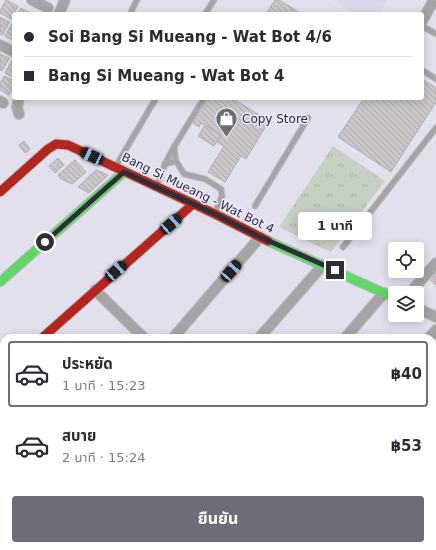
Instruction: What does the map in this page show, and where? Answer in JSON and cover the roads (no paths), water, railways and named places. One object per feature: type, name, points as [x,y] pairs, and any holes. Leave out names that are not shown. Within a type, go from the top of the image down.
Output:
[{"type":"street","points":[[32,0],[48,8]]},
{"type":"street","points":[[60,12],[66,0]]},
{"type":"street","points":[[424,18],[434,0]]},
{"type":"street","points":[[0,45],[12,51]]},
{"type":"street","points":[[19,100],[17,107],[19,114]]},
{"type":"street","name":"Bang Si Mueang - Wat Bot 4","points":[[0,192],[48,149],[56,144],[68,145],[215,214],[260,237],[388,295]]},
{"type":"street","points":[[0,282],[120,170]]},
{"type":"street","points":[[46,334],[94,290],[193,204]]},
{"type":"street","points":[[176,334],[260,237]]},
{"type":"street","points":[[416,286],[436,263]]},
{"type":"street","points":[[263,334],[323,265]]},
{"type":"street","points":[[94,290],[140,334]]},
{"type":"street","points":[[348,334],[384,293]]},
{"type":"street","points":[[424,311],[436,317]]},
{"type":"lane","points":[[131,12],[137,0]]},
{"type":"lane","points":[[206,12],[214,0]]},
{"type":"lane","points":[[424,27],[436,34]]},
{"type":"lane","points":[[424,71],[436,79]]},
{"type":"lane","points":[[120,170],[155,100]]},
{"type":"lane","points":[[156,187],[165,164],[174,147],[203,100]]},
{"type":"lane","points":[[255,206],[308,118]]},
{"type":"lane","points":[[343,247],[436,128]]},
{"type":"lane","points":[[174,147],[176,161],[184,174],[205,179],[221,188],[222,196],[215,214]]},
{"type":"lane","points":[[165,164],[176,161]]},
{"type":"place","name":"Copy Store","points":[[226,138]]}]
